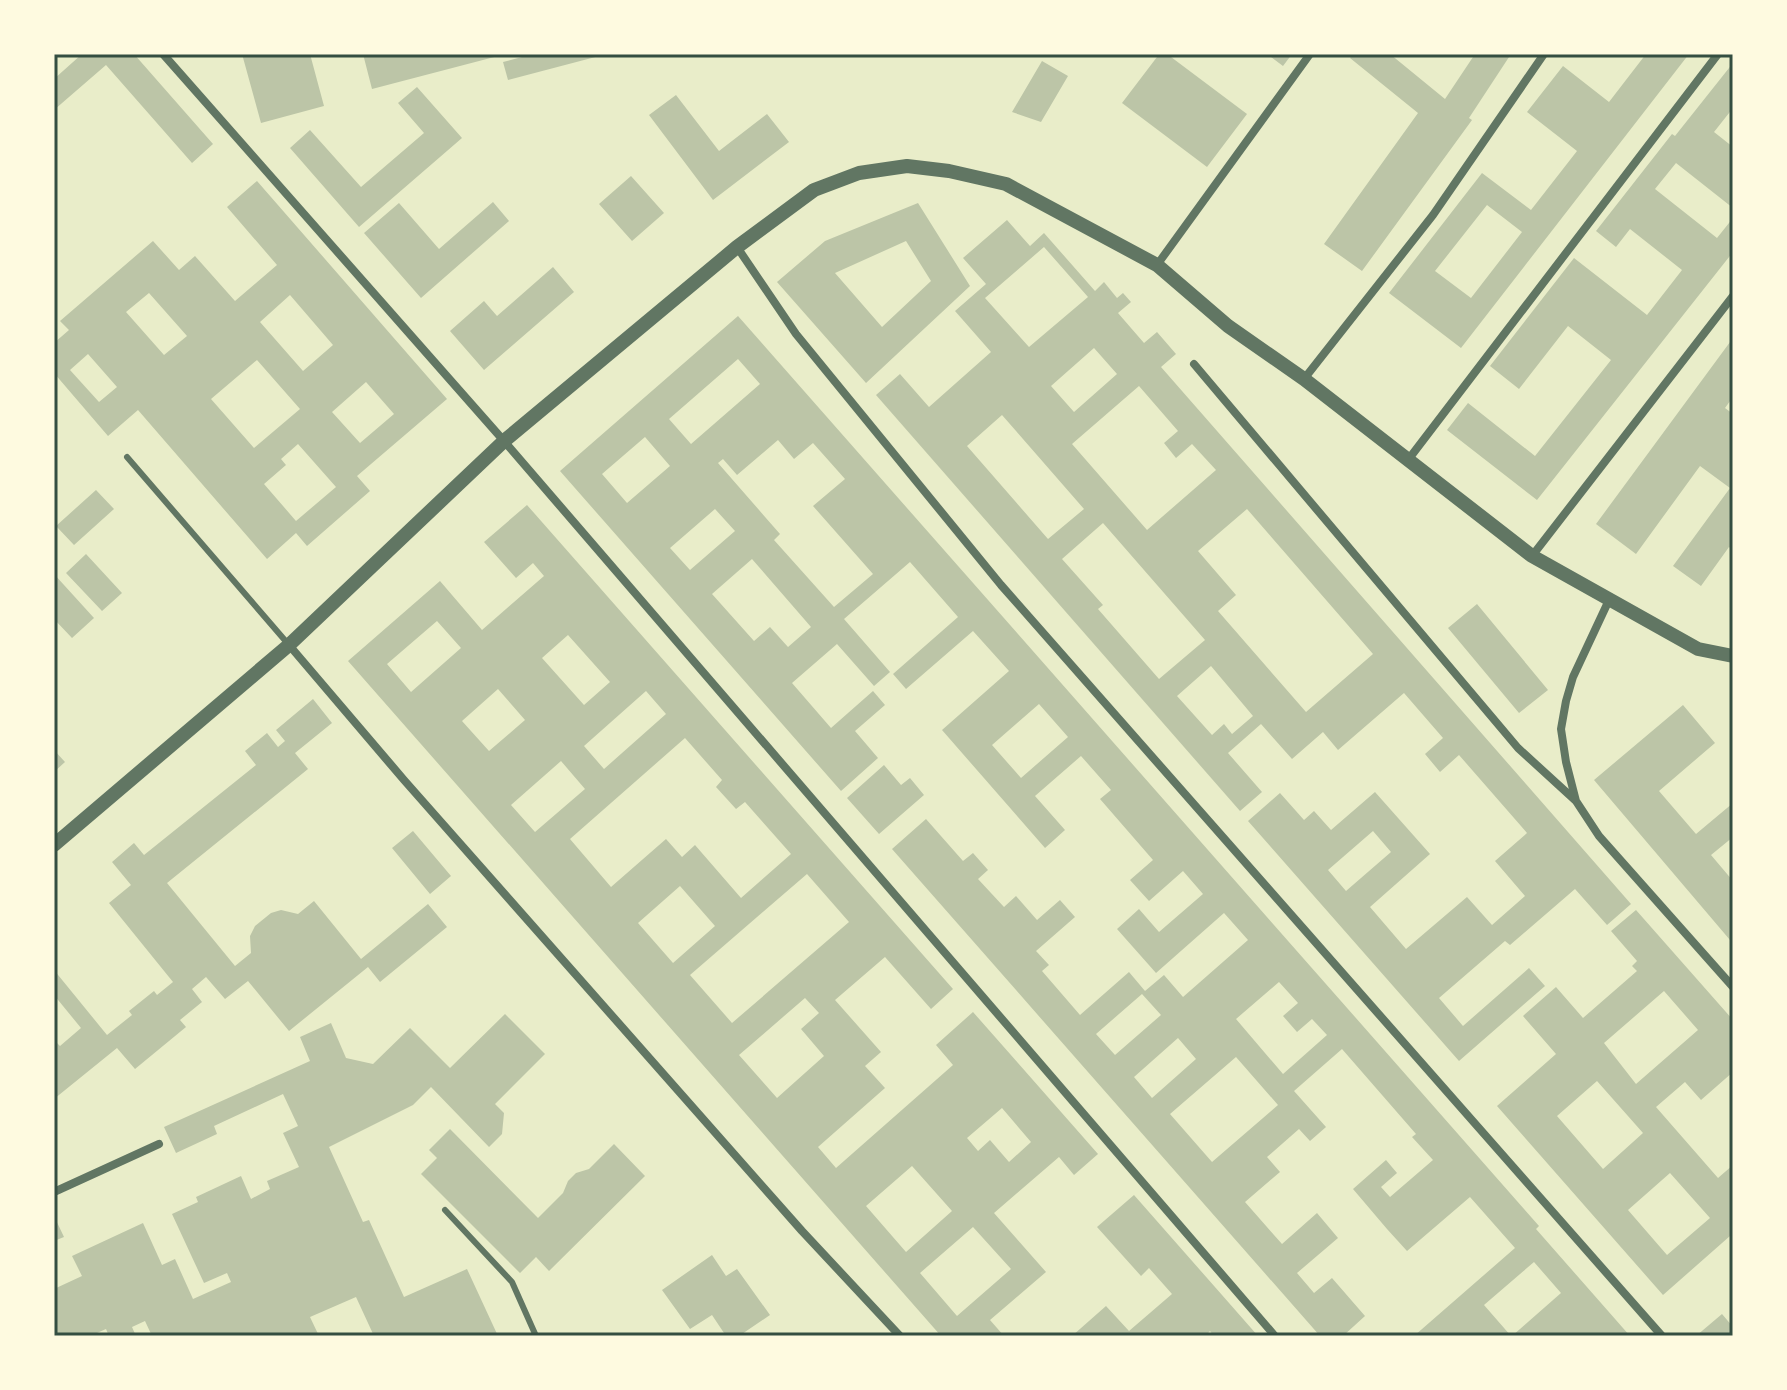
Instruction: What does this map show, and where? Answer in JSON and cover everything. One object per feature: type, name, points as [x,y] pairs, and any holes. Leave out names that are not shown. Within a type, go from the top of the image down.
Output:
[{"type":"street","points":[[163,54],[504,441],[1275,1336]]},
{"type":"street","points":[[1157,265],[1310,54]]},
{"type":"street","points":[[1304,379],[1433,215],[1544,54]]},
{"type":"street","points":[[1408,460],[1718,54]]},
{"type":"street","points":[[54,845],[289,645],[504,441],[737,247],[814,190],[859,173],[907,166],[949,171],[1006,184],[1157,265],[1228,326],[1304,379],[1532,556],[1698,649],[1733,656]]},
{"type":"street","points":[[737,247],[796,334],[1001,585],[1662,1336]]},
{"type":"street","points":[[1532,556],[1733,296]]},
{"type":"street","points":[[1194,364],[1518,748],[1576,801],[1599,836],[1733,987]]},
{"type":"street","points":[[1576,801],[1561,729],[1573,677],[1609,600]]},
{"type":"street","points":[[289,645],[802,1231],[900,1336]]},
{"type":"street","points":[[54,1192],[159,1144]]},
{"type":"lane","points":[[127,457],[289,645]]},
{"type":"lane","points":[[445,1210],[512,1282],[536,1336]]},
{"type":"building","points":[[82,54],[134,54],[213,144],[192,163],[106,65],[54,110],[54,79]]},
{"type":"building","points":[[242,54],[310,54],[324,106],[261,123]]},
{"type":"building","points":[[363,54],[501,54],[502,55],[372,89]]},
{"type":"building","points":[[533,54],[603,55],[508,80],[503,62]]},
{"type":"building","points":[[1154,54],[1167,54],[1247,114],[1207,167],[1122,103],[1157,57]]},
{"type":"building","points":[[1267,54],[1292,54],[1283,66]]},
{"type":"building","points":[[1353,54],[1390,54],[1445,99],[1475,54],[1511,54],[1469,118],[1472,120],[1362,271],[1324,244],[1418,113],[1350,58]]},
{"type":"building","points":[[1646,54],[1689,54],[1461,348],[1389,293],[1482,173],[1531,210],[1577,151],[1527,112],[1563,66],[1609,102]],"holes":[[[1487,205],[1522,232],[1471,298],[1435,271]]]},
{"type":"building","points":[[1042,61],[1068,76],[1041,122],[1012,112]]},
{"type":"building","points":[[1733,63],[1733,108],[1714,132],[1733,147],[1733,208],[1676,163],[1655,189],[1717,238],[1733,218],[1733,252],[1537,500],[1447,430],[1468,403],[1535,456],[1611,360],[1568,326],[1519,389],[1490,366],[1574,258],[1647,315],[1682,270],[1630,229],[1616,247],[1596,231],[1672,134],[1675,136]]},
{"type":"building","points":[[417,87],[462,138],[359,227],[290,148],[310,130],[361,187],[424,133],[398,103]]},
{"type":"building","points":[[676,95],[719,151],[767,114],[789,142],[713,200],[649,115]]},
{"type":"building","points":[[631,176],[664,213],[632,241],[599,204]]},
{"type":"building","points":[[257,181],[447,399],[357,476],[370,491],[307,546],[296,533],[267,559],[138,410],[108,436],[54,373],[54,343],[69,330],[60,321],[153,241],[179,270],[195,256],[235,301],[277,265],[227,207]],"holes":[[[149,293],[187,336],[164,355],[126,312]],[[290,295],[333,345],[303,371],[260,322]],[[88,354],[117,387],[99,402],[70,370]],[[257,360],[300,409],[254,448],[211,399]],[[366,382],[394,414],[360,443],[332,412]],[[298,444],[336,487],[296,521],[264,484],[286,465],[281,459]]]},
{"type":"building","points":[[493,202],[509,221],[421,298],[364,233],[399,203],[439,249]]},
{"type":"building","points":[[918,203],[970,286],[866,383],[777,282],[825,241]],"holes":[[[906,241],[931,281],[882,327],[835,273]]]},
{"type":"building","points":[[1007,220],[1030,246],[1044,233],[1095,291],[1104,282],[1117,298],[1123,293],[1131,302],[1118,313],[1144,343],[1157,332],[1176,354],[1161,367],[1631,904],[1607,925],[1575,889],[1510,945],[1505,941],[1439,998],[1463,1026],[1529,968],[1545,986],[1459,1061],[1248,821],[1280,793],[1304,820],[1314,811],[1331,830],[1375,792],[1430,854],[1370,907],[1406,949],[1467,897],[1492,925],[1525,896],[1495,861],[1527,833],[1459,755],[1440,772],[1425,754],[1443,738],[1404,693],[1338,750],[1323,732],[1292,759],[1261,724],[1228,753],[1262,792],[1240,811],[876,395],[900,374],[929,407],[991,352],[955,311],[986,284],[963,258]],"holes":[[[1044,247],[1088,297],[1029,347],[985,298]],[[1094,348],[1117,374],[1074,412],[1051,386]],[[1139,386],[1178,431],[1164,443],[1176,458],[1192,444],[1216,470],[1147,530],[1072,444]],[[1002,415],[1084,509],[1048,539],[967,446]],[[1247,509],[1373,654],[1306,712],[1218,611],[1236,595],[1198,551]],[[1103,523],[1205,640],[1159,679],[1098,609],[1103,605],[1062,559]],[[1211,666],[1253,716],[1232,734],[1224,724],[1212,735],[1177,696]],[[1373,831],[1391,852],[1346,891],[1328,870]]]},
{"type":"building","points":[[553,267],[574,292],[484,370],[450,331],[484,301],[497,316]]},
{"type":"building","points":[[738,316],[1539,1226],[1536,1229],[1630,1336],[1512,1336],[1561,1293],[1534,1262],[1484,1305],[1511,1336],[1414,1336],[1515,1248],[1470,1197],[1407,1251],[1387,1229],[1353,1189],[1386,1160],[1397,1173],[1381,1187],[1390,1197],[1433,1160],[1412,1137],[1416,1134],[1342,1049],[1294,1091],[1326,1127],[1310,1141],[1299,1129],[1267,1157],[1280,1172],[1245,1202],[1282,1244],[1317,1213],[1338,1238],[1297,1273],[1314,1293],[1332,1278],[1365,1316],[1343,1336],[1320,1336],[892,849],[926,819],[963,861],[973,853],[988,870],[978,879],[1004,907],[1016,896],[1037,920],[1060,900],[1075,917],[1036,951],[1049,965],[1042,971],[1080,1015],[1129,972],[1145,991],[1164,975],[1183,997],[1248,940],[1224,913],[1156,973],[1117,929],[1139,909],[1159,932],[1203,894],[1183,871],[1149,901],[1130,880],[1153,860],[1100,799],[1111,790],[1081,756],[1035,796],[1065,830],[1045,848],[942,730],[1009,671],[973,631],[906,689],[893,674],[958,617],[910,562],[844,619],[890,672],[874,686],[837,644],[792,683],[831,728],[873,691],[885,705],[855,731],[878,758],[841,791],[560,471]],"holes":[[[738,359],[760,384],[691,444],[669,419]],[[645,437],[670,466],[627,503],[602,474]],[[778,440],[794,459],[813,443],[845,479],[813,506],[873,574],[834,607],[774,540],[780,534],[718,463],[723,459],[737,475]],[[715,509],[735,531],[690,570],[670,548]],[[752,559],[811,627],[788,647],[770,627],[754,641],[712,594]],[[1039,704],[1068,737],[1021,778],[992,745]],[[1279,982],[1298,1003],[1283,1016],[1297,1032],[1312,1019],[1327,1035],[1283,1074],[1236,1019]],[[1142,994],[1161,1015],[1115,1055],[1096,1034]],[[1178,1038],[1196,1059],[1152,1098],[1134,1077]],[[1236,1057],[1278,1105],[1212,1162],[1170,1114]]]},
{"type":"building","points":[[1733,338],[1733,397],[1725,408],[1733,414],[1733,550],[1729,547],[1701,586],[1673,566],[1730,488],[1700,466],[1636,554],[1596,524]]},
{"type":"building","points":[[96,490],[114,509],[74,545],[56,526]]},
{"type":"building","points":[[527,505],[953,989],[931,1009],[885,957],[835,1000],[881,1052],[865,1066],[885,1088],[818,1147],[836,1168],[953,1065],[936,1045],[973,1012],[1098,1154],[1074,1175],[1059,1157],[994,1213],[1046,1272],[990,1320],[1004,1336],[941,1336],[348,661],[440,581],[482,630],[544,576],[533,563],[516,578],[484,542]],"holes":[[[437,621],[461,648],[411,692],[387,664]],[[568,635],[610,682],[584,705],[542,658]],[[498,689],[525,720],[489,751],[462,721]],[[646,691],[666,714],[604,769],[584,746]],[[685,738],[722,780],[716,787],[736,809],[745,802],[791,854],[741,898],[695,845],[682,857],[666,839],[611,887],[570,839]],[[561,761],[585,789],[535,832],[511,805]],[[807,874],[849,922],[732,1023],[690,975]],[[680,886],[715,926],[673,963],[638,923]],[[805,998],[819,1013],[801,1029],[824,1056],[777,1098],[739,1055]],[[1002,1108],[1031,1142],[1009,1162],[990,1140],[978,1151],[967,1138]],[[912,1166],[952,1211],[906,1252],[866,1206]],[[973,1227],[1011,1269],[957,1316],[920,1273]]]},
{"type":"building","points":[[86,554],[122,593],[102,611],[66,573]]},
{"type":"building","points":[[54,574],[94,618],[72,638],[54,619]]},
{"type":"building","points":[[1477,604],[1548,690],[1519,713],[1448,628]]},
{"type":"building","points":[[313,699],[332,723],[295,753],[308,769],[167,883],[235,966],[251,953],[250,936],[255,926],[271,913],[281,910],[298,914],[314,901],[361,959],[428,904],[447,927],[380,982],[368,967],[289,1031],[248,981],[225,999],[206,977],[192,989],[202,1002],[180,1020],[186,1027],[135,1069],[117,1048],[54,1099],[54,1046],[57,1043],[60,1046],[81,1028],[54,995],[54,970],[107,1035],[132,1015],[129,1011],[154,991],[157,995],[173,982],[109,903],[131,885],[112,862],[134,843],[144,855],[256,765],[245,751],[267,733],[278,747],[285,741],[276,730]]},
{"type":"building","points":[[1683,705],[1715,743],[1659,791],[1696,834],[1733,803],[1733,837],[1711,855],[1733,881],[1733,937],[1730,940],[1594,780]]},
{"type":"building","points":[[54,750],[65,762],[54,772]]},
{"type":"building","points":[[884,765],[901,785],[910,778],[924,795],[879,834],[847,798]]},
{"type":"building","points":[[413,831],[451,876],[430,894],[392,848]]},
{"type":"building","points":[[1636,910],[1733,1020],[1733,1072],[1701,1100],[1685,1082],[1656,1107],[1718,1178],[1733,1165],[1733,1239],[1730,1236],[1663,1295],[1497,1106],[1556,1054],[1523,1016],[1556,987],[1583,1018],[1637,971],[1632,966],[1637,961],[1611,931]],"holes":[[[1664,991],[1698,1030],[1636,1084],[1604,1043]],[[1597,1081],[1643,1133],[1603,1169],[1557,1116]],[[1670,1173],[1710,1218],[1667,1255],[1628,1210]]]},
{"type":"building","points":[[505,1014],[545,1054],[495,1104],[504,1113],[502,1134],[489,1147],[431,1087],[413,1105],[329,1147],[363,1222],[369,1220],[404,1297],[467,1269],[498,1336],[374,1336],[356,1297],[310,1317],[319,1336],[152,1336],[145,1321],[132,1327],[136,1336],[109,1336],[106,1329],[90,1336],[54,1336],[54,1289],[82,1276],[72,1256],[143,1223],[162,1265],[175,1259],[193,1299],[231,1282],[227,1273],[204,1283],[172,1214],[198,1202],[196,1197],[241,1176],[251,1199],[270,1189],[267,1181],[299,1167],[283,1133],[298,1126],[283,1094],[214,1126],[217,1134],[176,1153],[164,1127],[310,1061],[300,1037],[331,1023],[346,1058],[373,1064],[410,1028],[450,1068]]},
{"type":"building","points":[[450,1129],[538,1218],[563,1193],[576,1173],[589,1169],[614,1144],[645,1176],[549,1271],[536,1257],[520,1273],[421,1174],[437,1158],[429,1150]]},
{"type":"building","points":[[1134,1195],[1258,1336],[1214,1336],[1210,1331],[1205,1336],[1072,1336],[1106,1306],[1129,1331],[1172,1294],[1149,1268],[1141,1276],[1097,1227]]},
{"type":"building","points":[[54,1216],[64,1237],[54,1241]]},
{"type":"building","points":[[712,1255],[726,1276],[737,1269],[770,1315],[739,1336],[726,1336],[712,1315],[690,1329],[662,1290]]},
{"type":"building","points":[[1722,1314],[1733,1327],[1733,1336],[1696,1336]]}]
